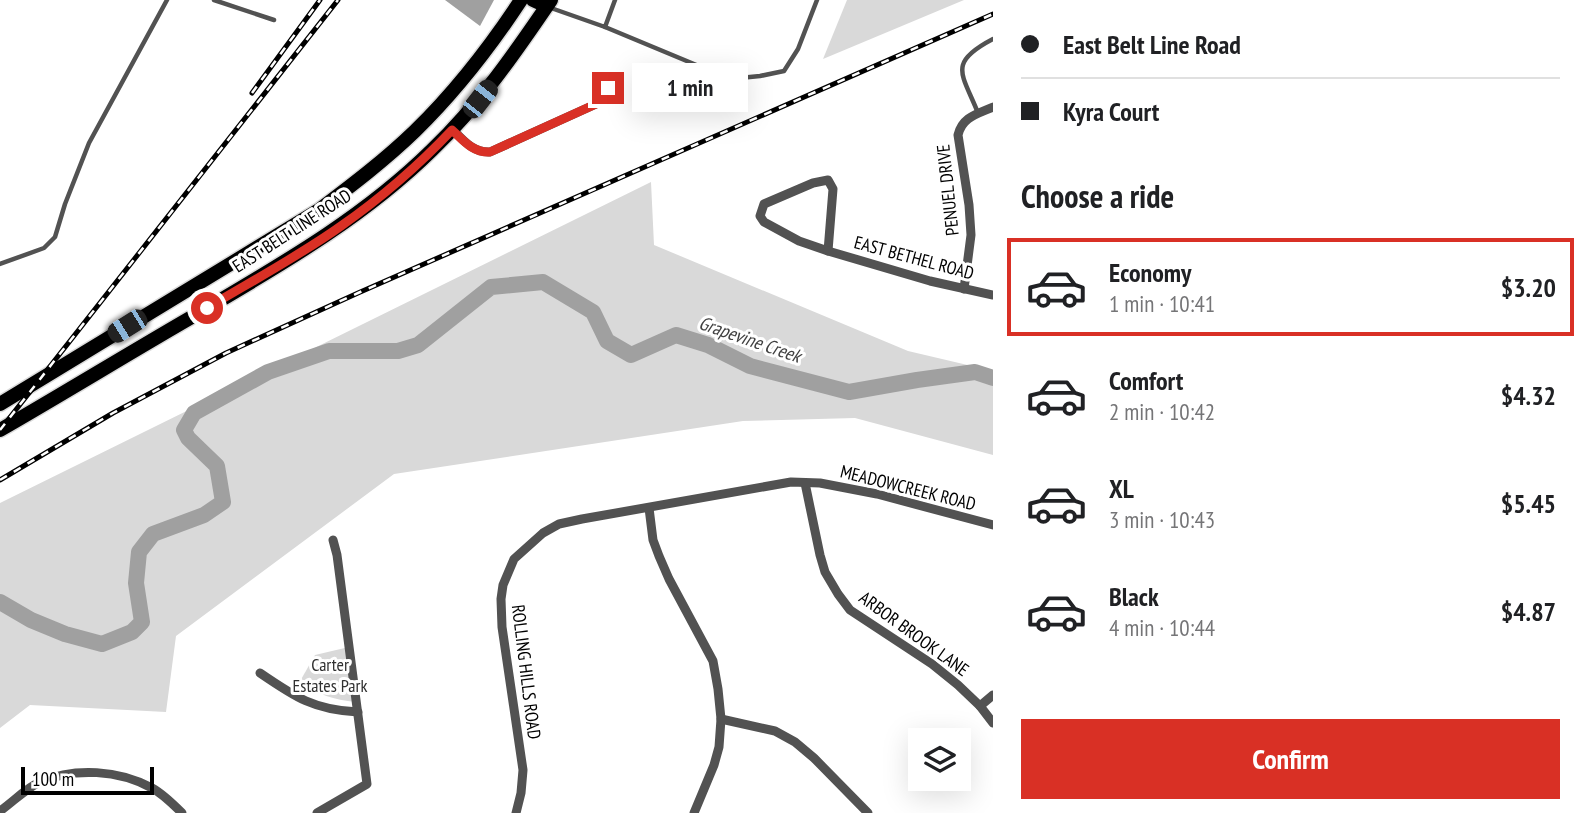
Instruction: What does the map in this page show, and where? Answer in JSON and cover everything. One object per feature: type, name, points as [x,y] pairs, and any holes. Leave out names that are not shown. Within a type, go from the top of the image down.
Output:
[{"type":"main road","name":"EAST BELT LINE ROAD","points":[[0,404],[319,210],[415,131],[449,96],[500,32],[521,0]]},
{"type":"main road","name":"EAST BELT LINE ROAD","points":[[0,430],[277,267],[341,226],[378,197],[432,150],[480,99],[510,61],[543,2]]},
{"type":"main road","points":[[449,96],[446,120],[452,130]]},
{"type":"main road","points":[[171,299],[184,321]]},
{"type":"street","points":[[452,130],[474,149],[490,152],[596,104],[605,97],[608,88]]},
{"type":"street","points":[[978,113],[993,107]]},
{"type":"street","name":"PENUEL DRIVE","points":[[964,289],[971,235],[958,135],[960,127],[968,118],[978,113]]},
{"type":"street","name":"EAST BETHEL ROAD","points":[[828,251],[833,189],[828,180],[813,183],[764,204],[761,210],[764,222],[799,241],[828,251],[930,281],[993,295]]},
{"type":"street","name":"MEADOWCREEK ROAD","points":[[649,508],[791,482],[820,483],[877,494],[993,525]]},
{"type":"street","name":"ARBOR BROOK LANE","points":[[805,483],[825,572],[850,610],[932,664],[980,706],[993,723]]},
{"type":"street","points":[[649,508],[653,540],[659,556],[713,661],[719,689],[719,747],[694,813]]},
{"type":"street","name":"ROLLING HILLS ROAD","points":[[516,813],[523,770],[502,628],[501,599],[503,585],[514,559],[543,533],[559,524],[649,508]]},
{"type":"street","points":[[317,813],[367,784],[333,540]]},
{"type":"street","points":[[260,673],[289,694],[310,704],[339,711],[358,712]]},
{"type":"street","points":[[980,706],[993,695]]},
{"type":"street","points":[[721,719],[775,731],[795,742],[868,813]]},
{"type":"street","points":[[0,811],[39,783],[64,775],[89,772],[130,778],[153,789],[181,813]]},
{"type":"lane","points":[[0,264],[44,248],[55,237],[89,143],[167,0]]},
{"type":"lane","points":[[214,0],[274,20]]},
{"type":"lane","points":[[605,27],[615,0]]},
{"type":"lane","points":[[543,2],[730,79],[784,71],[798,49],[817,0]]},
{"type":"lane","points":[[978,113],[962,73],[962,61],[972,50],[993,39]]},
{"type":"green space","points":[[847,0],[964,0],[823,59]]},
{"type":"green space","points":[[651,182],[654,245],[908,351],[993,371],[993,455],[855,418],[743,421],[394,474],[176,636],[166,712],[30,705],[0,728],[0,503]]},
{"type":"green space","name":"Carter Estates Park","points":[[349,647],[356,702],[326,696],[299,683],[315,655]]},
{"type":"shaded area","points":[[445,0],[494,0],[480,26]]},
{"type":"waterway","name":"Grapevine Creek","points":[[0,602],[31,620],[65,634],[102,644],[132,632],[142,622],[136,583],[139,552],[153,534],[204,515],[223,502],[217,466],[188,438],[184,430],[194,413],[268,372],[329,351],[398,351],[418,345],[491,287],[543,282],[593,312],[607,341],[631,355],[676,335],[708,345],[750,366],[849,392],[975,372],[993,378]]},
{"type":"railway","points":[[252,93],[320,0]]},
{"type":"railway","points":[[0,430],[338,0]]},
{"type":"railway","points":[[0,480],[113,413],[226,353],[993,14]]},
{"type":"route","points":[[207,308],[341,226],[378,197],[452,130],[478,152],[490,152],[602,101],[608,88]]}]
